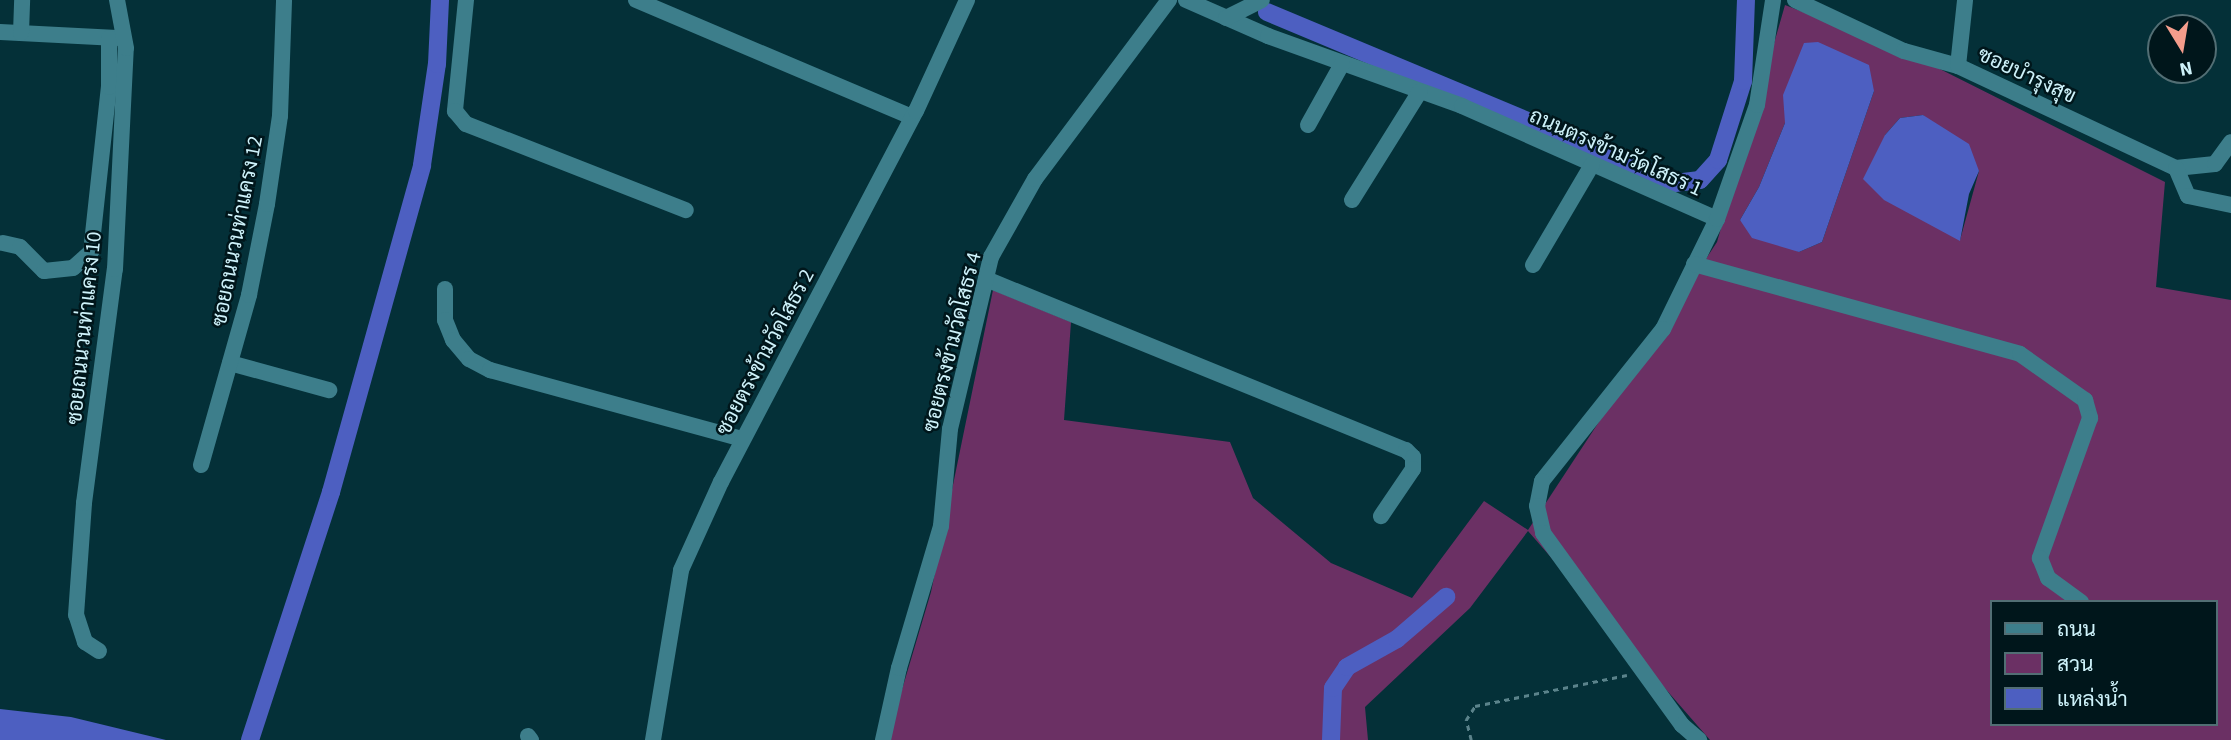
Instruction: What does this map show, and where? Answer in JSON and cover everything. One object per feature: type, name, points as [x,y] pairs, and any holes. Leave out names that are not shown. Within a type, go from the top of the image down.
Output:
[{"type":"street","points":[[21,33],[22,0]]},
{"type":"street","name":"ซอยถนนวนท่าแครง 10","points":[[99,651],[85,642],[76,615],[85,503],[115,269],[126,41],[117,19],[117,0]]},
{"type":"street","name":"ซอยถนนวนท่าแครง 12","points":[[201,465],[249,295],[280,116],[284,0]]},
{"type":"street","points":[[467,0],[455,111],[466,124],[686,210]]},
{"type":"street","points":[[636,0],[912,117]]},
{"type":"street","name":"ซอยตรงข้ามวัดโสธร 2","points":[[653,740],[681,569],[743,439],[912,117],[967,0]]},
{"type":"street","name":"ซอยตรงข้ามวัดโสธร 4","points":[[883,740],[899,668],[941,526],[950,429],[991,257],[1035,180],[1169,0]]},
{"type":"street","name":"ถนนตรงข้ามวัดโสธร 1","points":[[1186,0],[1342,64],[1420,91],[1717,219],[1663,329],[1542,481],[1538,492],[1538,520],[1543,533],[1682,725],[1699,740]]},
{"type":"street","points":[[1226,18],[1262,0]]},
{"type":"street","points":[[1717,219],[1757,106],[1773,0]]},
{"type":"street","name":"ซอยบำรุงสุข","points":[[1795,0],[1904,51],[1958,66],[2176,168]]},
{"type":"street","points":[[1958,66],[1965,0]]},
{"type":"street","points":[[0,32],[126,41]]},
{"type":"street","points":[[3,243],[20,247],[44,271],[73,268],[91,252],[109,87],[109,38]]},
{"type":"street","points":[[1308,125],[1342,64]]},
{"type":"street","points":[[1352,200],[1420,91]]},
{"type":"street","points":[[2231,142],[2215,164],[2176,168],[2188,196],[2231,205]]},
{"type":"street","points":[[1533,265],[1592,165]]},
{"type":"street","points":[[1694,264],[2020,354],[2085,400],[2090,418],[2040,558],[2048,578],[2078,600]]},
{"type":"street","points":[[986,279],[1406,450],[1413,457],[1413,469],[1381,516]]},
{"type":"street","points":[[445,289],[445,320],[453,340],[469,359],[490,370],[743,439]]},
{"type":"street","points":[[230,363],[329,390]]},
{"type":"path","points":[[1471,740],[1466,720],[1475,706],[1609,682],[1640,668]]},
{"type":"green space","points":[[1785,5],[1904,51],[2165,182],[2156,287],[2231,300],[2231,740],[1710,740],[1528,531],[1470,608],[1365,707],[1368,740],[887,740],[931,592],[993,290],[1071,322],[1064,420],[1230,442],[1253,498],[1331,563],[1412,598],[1484,501],[1528,530],[1717,242]],"holes":[[[1874,91],[1822,242],[1799,252],[1740,220],[1759,187],[1785,123]],[[1923,115],[1979,171],[1960,240],[1885,135],[1900,118]]]},
{"type":"water","points":[[1818,42],[1869,65],[1874,91],[1822,242],[1799,252],[1752,238],[1740,220],[1759,187],[1785,123],[1783,95],[1804,43]]},
{"type":"water","points":[[1923,115],[1969,144],[1979,171],[1969,194],[1960,241],[1884,200],[1863,179],[1885,135],[1900,118]]},
{"type":"water","points":[[0,709],[71,717],[166,740],[0,740]]},
{"type":"waterway","points":[[250,740],[331,492],[422,165],[437,64],[440,0]]},
{"type":"waterway","points":[[1267,12],[1675,183],[1700,180],[1718,160],[1743,81],[1746,0]]},
{"type":"waterway","points":[[1331,740],[1333,688],[1347,667],[1397,639],[1446,597]]}]
